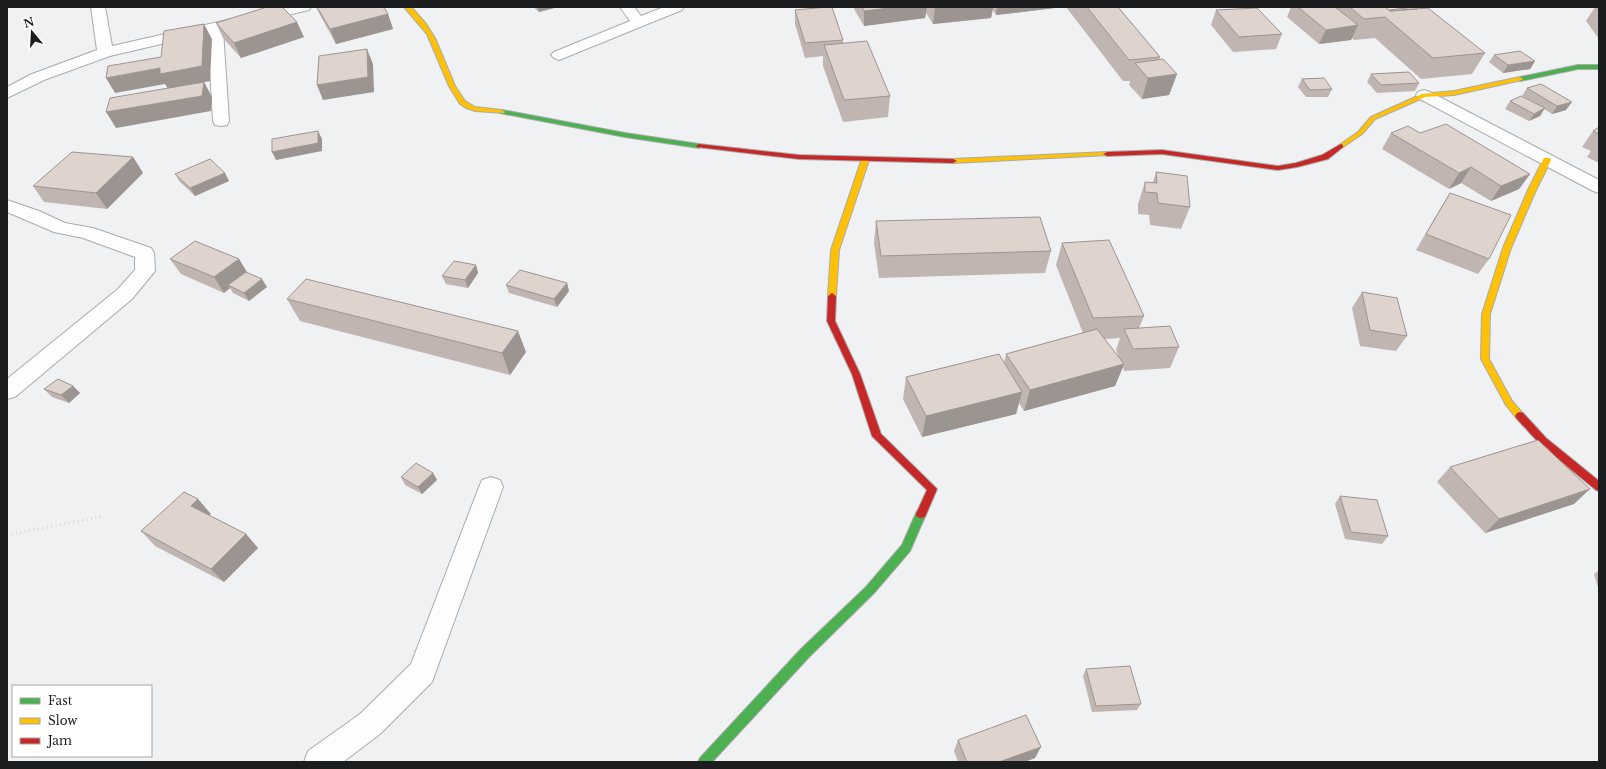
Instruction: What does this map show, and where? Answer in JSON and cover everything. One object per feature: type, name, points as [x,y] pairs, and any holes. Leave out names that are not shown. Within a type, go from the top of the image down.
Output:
[{"type":"street","points":[[98,7],[104,52]]},
{"type":"street","points":[[7,93],[38,77],[104,52],[304,7]]},
{"type":"street","points":[[407,7],[416,16],[438,48],[459,101],[468,107],[558,121],[661,142],[799,157],[865,160],[953,161],[1162,152],[1278,168],[1297,165],[1325,157],[1360,132],[1373,118],[1424,95],[1454,92],[1578,67],[1599,67]]},
{"type":"street","points":[[627,7],[638,22]]},
{"type":"street","points":[[559,55],[677,7]]},
{"type":"street","points":[[215,26],[221,121]]},
{"type":"street","points":[[1424,95],[1599,187]]},
{"type":"street","points":[[704,762],[805,653],[870,590],[906,548],[932,489],[877,436],[856,374],[831,321],[835,250],[865,160]]},
{"type":"street","points":[[1547,160],[1532,190],[1507,248],[1486,314],[1485,359],[1509,403],[1543,441],[1599,487]]},
{"type":"street","points":[[7,206],[61,228],[86,232],[144,253],[145,271],[125,294],[7,391]]},
{"type":"street","points":[[319,762],[370,724],[422,673],[491,487]]},
{"type":"path","points":[[7,535],[104,516]]},
{"type":"building","points":[[267,7],[282,7],[297,22],[234,43],[216,23]]},
{"type":"building","points":[[317,7],[384,7],[388,14],[330,29]]},
{"type":"building","points":[[832,7],[843,40],[805,43],[795,10]]},
{"type":"building","points":[[862,7],[897,7],[864,11]]},
{"type":"building","points":[[1087,7],[1118,7],[1160,57],[1129,60]]},
{"type":"building","points":[[1298,7],[1335,7],[1358,25],[1326,30]]},
{"type":"building","points":[[1350,7],[1385,7],[1390,11],[1428,8],[1485,53],[1433,58],[1385,17],[1364,19]]},
{"type":"building","points":[[1415,7],[1417,9],[1389,10]]},
{"type":"building","points":[[1257,8],[1282,34],[1239,37],[1216,10]]},
{"type":"building","points":[[204,24],[202,66],[160,74],[160,68],[106,78],[108,66],[161,57],[164,31]]},
{"type":"building","points":[[867,41],[890,96],[844,100],[824,45]]},
{"type":"building","points":[[367,49],[368,77],[317,85],[319,56]]},
{"type":"building","points":[[1520,51],[1535,61],[1508,65],[1494,55]]},
{"type":"building","points":[[1163,59],[1177,74],[1148,78],[1135,63]]},
{"type":"building","points":[[1409,72],[1419,83],[1381,85],[1371,74]]},
{"type":"building","points":[[1324,78],[1332,89],[1310,90],[1302,79]]},
{"type":"building","points":[[204,82],[202,96],[106,112],[110,98]]},
{"type":"building","points":[[1541,84],[1572,102],[1557,106],[1527,88]]},
{"type":"building","points":[[1521,96],[1545,108],[1534,114],[1510,101]]},
{"type":"building","points":[[1446,124],[1530,174],[1501,186],[1471,167],[1459,173],[1391,133],[1408,126],[1420,133]]},
{"type":"building","points":[[1599,127],[1599,134],[1593,131]]},
{"type":"building","points":[[318,131],[318,143],[272,152],[272,139]]},
{"type":"building","points":[[72,152],[133,157],[96,193],[33,186]]},
{"type":"building","points":[[210,159],[225,173],[190,188],[175,174]]},
{"type":"building","points":[[1156,172],[1187,176],[1190,207],[1158,203],[1157,193],[1145,192],[1145,182],[1157,183]]},
{"type":"building","points":[[1450,193],[1511,215],[1489,259],[1426,234]]},
{"type":"building","points":[[1040,217],[1051,251],[881,256],[876,221]]},
{"type":"building","points":[[1109,240],[1144,316],[1093,318],[1062,243]]},
{"type":"building","points":[[195,241],[239,259],[214,277],[170,259]]},
{"type":"building","points":[[454,261],[476,265],[465,280],[442,276]]},
{"type":"building","points":[[520,270],[567,283],[554,299],[506,285]]},
{"type":"building","points":[[246,272],[262,279],[244,293],[228,285]]},
{"type":"building","points":[[306,279],[518,331],[502,353],[287,299]]},
{"type":"building","points":[[1362,292],[1397,298],[1407,336],[1370,330]]},
{"type":"building","points":[[1170,326],[1179,347],[1133,349],[1124,329]]},
{"type":"building","points":[[1097,329],[1124,364],[1030,390],[1006,354]]},
{"type":"building","points":[[999,354],[1022,392],[926,416],[906,377]]},
{"type":"building","points":[[58,379],[73,386],[61,395],[44,389]]},
{"type":"building","points":[[1538,440],[1590,489],[1499,519],[1450,467]]},
{"type":"building","points":[[416,463],[433,473],[418,487],[401,477]]},
{"type":"building","points":[[184,492],[198,499],[191,506],[246,534],[211,569],[141,531]]},
{"type":"building","points":[[1340,496],[1377,500],[1388,536],[1351,532]]},
{"type":"building","points":[[1130,666],[1141,704],[1096,706],[1086,669]]},
{"type":"building","points":[[1026,715],[1041,747],[999,762],[967,762],[958,740]]},
{"type":"traffic: fast","points":[[1520,79],[1578,67],[1599,67]]},
{"type":"traffic: fast","points":[[502,112],[625,135],[699,146]]},
{"type":"traffic: fast","points":[[704,762],[805,653],[870,590],[906,548],[921,514]]},
{"type":"traffic: slow","points":[[407,7],[421,22],[432,38],[452,86],[462,102],[468,107],[475,109],[502,112]]},
{"type":"traffic: slow","points":[[1341,146],[1360,133],[1373,118],[1424,95],[1454,93],[1520,79]]},
{"type":"traffic: slow","points":[[953,161],[1107,154]]},
{"type":"traffic: slow","points":[[832,296],[835,250],[865,160]]},
{"type":"traffic: slow","points":[[1520,416],[1509,403],[1485,359],[1486,314],[1507,248],[1532,190],[1547,160]]},
{"type":"traffic: jam","points":[[699,146],[799,157],[953,161]]},
{"type":"traffic: jam","points":[[1107,154],[1162,152],[1278,168],[1297,165],[1325,157],[1341,146]]},
{"type":"traffic: jam","points":[[832,296],[831,321],[856,374],[877,436],[932,489],[921,514]]},
{"type":"traffic: jam","points":[[1520,416],[1543,441],[1599,487]]}]
